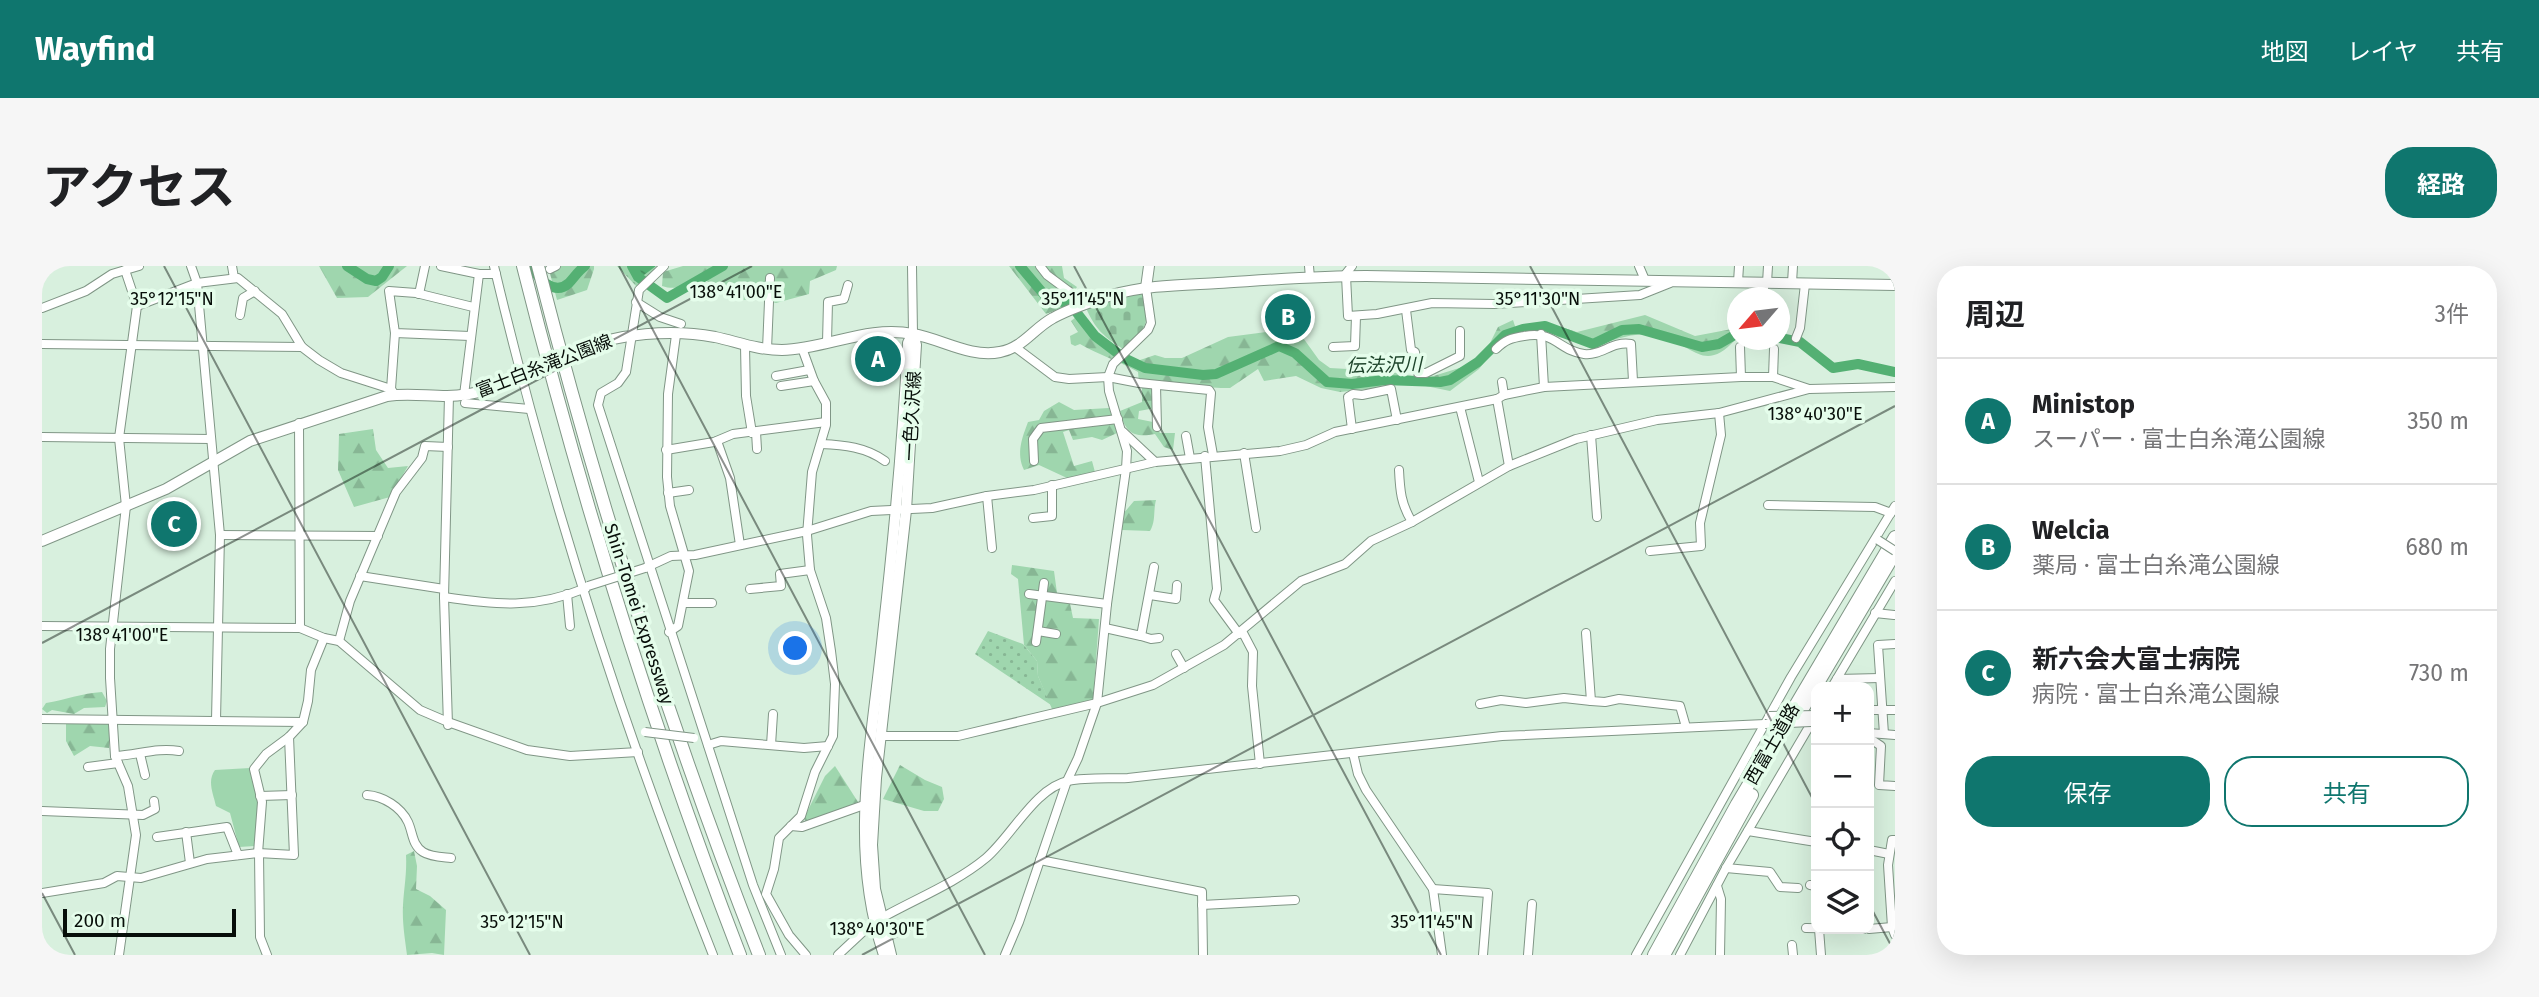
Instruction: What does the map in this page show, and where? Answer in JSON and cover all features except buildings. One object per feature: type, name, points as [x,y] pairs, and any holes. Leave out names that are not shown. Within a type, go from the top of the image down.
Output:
[{"type":"highway","name":"Shin-Tomei Expressway","points":[[523,266],[589,510],[624,624],[692,829],[740,955]]},
{"type":"highway","name":"Shin-Tomei Expressway","points":[[548,267],[548,303],[604,505],[702,802],[760,955]]},
{"type":"highway","name":"西富士道路","points":[[1654,955],[1737,804],[1895,537]]},
{"type":"highway","name":"西富士道路","points":[[1664,955],[1766,772],[1895,552]]},
{"type":"main road","points":[[1146,288],[1149,266]]},
{"type":"main road","name":"富士白糸滝公園線","points":[[42,541],[166,489],[250,441],[393,392],[465,398],[526,375],[579,350],[612,338],[633,335],[679,329],[767,349],[802,348],[866,334],[912,333],[974,352],[999,352],[1015,347],[1051,319],[1115,294],[1146,288],[1310,272],[1473,272],[1676,281],[1895,285]]},
{"type":"main road","name":"一色久沢線","points":[[891,955],[872,869],[873,818],[901,510],[908,343],[912,333]]},
{"type":"main road","name":"一色久沢線","points":[[884,955],[872,911],[865,870],[864,805],[901,510]]},
{"type":"street","points":[[191,266],[197,283],[220,535],[216,720]]},
{"type":"street","points":[[232,266],[234,278]]},
{"type":"street","points":[[419,294],[425,266]]},
{"type":"street","points":[[442,266],[479,274],[495,270],[526,375],[529,409],[638,752],[713,955]]},
{"type":"street","points":[[664,266],[639,290],[626,372],[618,383],[601,393],[598,405],[647,567],[708,742],[753,885],[781,955]]},
{"type":"street","points":[[912,266],[912,333]]},
{"type":"street","points":[[1040,266],[1077,308]]},
{"type":"street","points":[[1639,266],[1645,280]]},
{"type":"street","points":[[1738,282],[1739,266]]},
{"type":"street","points":[[1765,287],[1768,266]]},
{"type":"street","points":[[1792,284],[1793,266]]},
{"type":"street","points":[[42,308],[86,291],[112,274],[133,267],[137,306],[119,438],[126,506],[110,649],[112,719],[117,759],[135,814],[136,848],[125,901],[119,955]]},
{"type":"street","points":[[1348,273],[1348,316],[1406,310],[1432,303],[1494,304],[1640,295],[1676,281]]},
{"type":"street","points":[[479,274],[473,307],[465,398],[529,409]]},
{"type":"street","points":[[137,306],[197,283],[234,278],[244,281],[282,314],[302,347],[341,373],[393,392],[395,333],[389,290],[473,307]]},
{"type":"street","points":[[767,349],[770,278]]},
{"type":"street","points":[[1796,338],[1800,328],[1805,284]]},
{"type":"street","points":[[827,342],[828,302],[844,299],[848,285]]},
{"type":"street","points":[[1005,955],[1097,703],[1127,451],[1109,391],[1108,377],[1112,364],[1148,330],[1151,323],[1146,288]]},
{"type":"street","points":[[240,315],[243,298],[255,291]]},
{"type":"street","points":[[636,302],[679,329],[668,394],[666,450],[668,493],[689,571],[678,626],[669,632]]},
{"type":"street","points":[[1406,310],[1411,350],[1415,352],[1418,373],[1426,373],[1460,356],[1460,331]]},
{"type":"street","points":[[1333,347],[1355,345],[1356,316]]},
{"type":"street","points":[[395,333],[470,335]]},
{"type":"street","points":[[1542,334],[1545,387]]},
{"type":"street","points":[[1496,349],[1505,339],[1542,334],[1577,352],[1587,354],[1594,354],[1613,344],[1631,344],[1633,381]]},
{"type":"street","points":[[42,344],[302,347]]},
{"type":"street","points":[[745,346],[746,396],[757,449]]},
{"type":"street","points":[[1015,347],[1055,377],[1108,377],[1209,390],[1212,393],[1208,427],[1217,589],[1214,600],[1241,632],[1253,652],[1252,686],[1260,764]]},
{"type":"street","points":[[802,348],[809,370],[827,403],[826,422],[812,472],[807,531],[810,570],[826,618],[833,666],[833,736],[815,772],[801,816],[779,838],[774,869],[766,894],[789,934],[806,955]]},
{"type":"street","points":[[1740,350],[1741,377]]},
{"type":"street","points":[[1773,350],[1773,377]]},
{"type":"street","points":[[776,376],[809,370]]},
{"type":"street","points":[[360,576],[508,605],[549,600],[647,567],[671,556],[807,531],[871,511],[933,508],[1156,462],[1280,451],[1306,445],[1335,432],[1545,387],[1633,381],[1773,377],[1809,389]]},
{"type":"street","points":[[781,386],[814,381]]},
{"type":"street","points":[[1502,382],[1500,397],[1509,466]]},
{"type":"street","points":[[1156,385],[1157,427]]},
{"type":"street","points":[[881,736],[958,736],[1097,703],[1153,685],[1208,656],[1301,582],[1345,564],[1371,541],[1412,522],[1509,466],[1576,439],[1657,420],[1719,413],[1809,389],[1895,387]]},
{"type":"street","points":[[1352,429],[1348,397],[1353,394],[1362,395],[1391,389],[1397,420]]},
{"type":"street","points":[[487,391],[489,404]]},
{"type":"street","points":[[448,724],[444,593],[449,396]]},
{"type":"street","points":[[1460,407],[1479,482]]},
{"type":"street","points":[[1650,551],[1701,546],[1700,523],[1721,436],[1719,413]]},
{"type":"street","points":[[1034,461],[1033,439],[1041,428],[1118,419]]},
{"type":"street","points":[[666,450],[717,441],[733,434],[826,422]]},
{"type":"street","points":[[299,424],[300,628]]},
{"type":"street","points":[[1123,432],[1156,462]]},
{"type":"street","points":[[1591,435],[1597,517]]},
{"type":"street","points":[[1186,436],[1190,458]]},
{"type":"street","points":[[42,437],[211,439]]},
{"type":"street","points":[[717,441],[730,478],[740,545]]},
{"type":"street","points":[[821,444],[843,445],[873,452],[885,461]]},
{"type":"street","points":[[339,641],[360,576],[396,492],[422,458],[425,446],[448,447]]},
{"type":"street","points":[[1244,453],[1256,528]]},
{"type":"street","points":[[1399,470],[1402,506],[1412,522]]},
{"type":"street","points":[[1033,518],[1052,516],[1052,485]]},
{"type":"street","points":[[668,493],[689,490]]},
{"type":"street","points":[[988,496],[992,548]]},
{"type":"street","points":[[1636,955],[1767,720],[1893,509],[1768,505]]},
{"type":"street","points":[[220,535],[379,536]]},
{"type":"street","points":[[1877,539],[1895,552]]},
{"type":"street","points":[[1140,636],[1154,566]]},
{"type":"street","points":[[750,589],[781,586],[780,574],[810,570]]},
{"type":"street","points":[[1835,682],[1895,580]]},
{"type":"street","points":[[1036,642],[1044,583]]},
{"type":"street","points":[[1150,594],[1175,599],[1177,584]]},
{"type":"street","points":[[567,594],[570,626]]},
{"type":"street","points":[[1029,594],[1107,604]]},
{"type":"street","points":[[683,603],[712,603]]},
{"type":"street","points":[[1875,613],[1894,615]]},
{"type":"street","points":[[42,626],[300,628],[324,639],[339,641],[421,710],[448,724],[527,750],[570,756],[638,752]]},
{"type":"street","points":[[1105,628],[1151,639],[1159,638]]},
{"type":"street","points":[[1038,631],[1056,634]]},
{"type":"street","points":[[1586,633],[1591,701]]},
{"type":"street","points":[[267,955],[260,937],[258,853],[262,802],[254,769],[266,754],[289,737],[303,722],[311,670],[324,639]]},
{"type":"street","points":[[1884,734],[1878,645],[1895,644]]},
{"type":"street","points":[[1176,654],[1184,668]]},
{"type":"street","points":[[1837,678],[1880,678]]},
{"type":"street","points":[[1480,704],[1502,700],[1526,703],[1564,698],[1605,702],[1619,699],[1680,706],[1686,727]]},
{"type":"street","points":[[1874,710],[1895,710]]},
{"type":"street","points":[[771,745],[773,714]]},
{"type":"street","points":[[42,719],[303,722]]},
{"type":"street","points":[[887,915],[971,869],[989,855],[1048,791],[1067,781],[1128,778],[1502,736],[1686,727],[1767,720],[1811,721]]},
{"type":"street","points":[[1680,955],[1748,831],[1811,726]]},
{"type":"street","points":[[631,730],[708,742],[804,748],[828,746]]},
{"type":"street","points":[[1874,735],[1895,735]]},
{"type":"street","points":[[42,893],[104,883],[117,876],[131,878],[154,875],[190,863],[238,855],[294,855],[289,737]]},
{"type":"street","points":[[1874,740],[1881,746],[1879,785],[1895,786]]},
{"type":"street","points":[[88,766],[165,748],[179,751]]},
{"type":"street","points":[[1353,753],[1358,774],[1366,790],[1433,889],[1442,955]]},
{"type":"street","points":[[140,754],[145,775]]},
{"type":"street","points":[[260,796],[292,795]]},
{"type":"street","points":[[367,795],[375,796],[401,811],[407,820],[415,845],[423,852],[451,858]]},
{"type":"street","points":[[42,811],[135,814],[151,812],[155,809],[154,801]]},
{"type":"street","points":[[791,826],[802,827],[864,805]]},
{"type":"street","points":[[157,837],[228,827],[238,855]]},
{"type":"street","points":[[1748,831],[1811,841]]},
{"type":"street","points":[[186,832],[190,863]]},
{"type":"street","points":[[1874,930],[1894,931],[1889,854],[1892,840],[1895,840]]},
{"type":"street","points":[[1874,851],[1889,854]]},
{"type":"street","points":[[1040,860],[1202,892],[1203,955]]},
{"type":"street","points":[[1727,868],[1770,872],[1780,887],[1798,888]]},
{"type":"street","points":[[1717,886],[1721,900],[1720,955]]},
{"type":"street","points":[[1433,889],[1488,893],[1483,955]]},
{"type":"street","points":[[1202,905],[1295,900]]},
{"type":"street","points":[[1528,955],[1532,904]]},
{"type":"street","points":[[838,955],[868,927]]},
{"type":"street","points":[[1806,928],[1811,928]]},
{"type":"street","points":[[1819,934],[1821,955]]},
{"type":"street","points":[[1793,945],[1793,955]]},
{"type":"green space","points":[[319,266],[407,266],[368,297],[337,298]]},
{"type":"green space","points":[[548,266],[594,266],[594,269],[587,290],[557,300]]},
{"type":"green space","points":[[617,266],[655,266],[654,272],[637,287]]},
{"type":"green space","points":[[683,266],[837,266],[836,270],[810,281],[809,294],[776,303],[724,295],[703,278],[673,288],[662,286],[663,272]]},
{"type":"green space","points":[[1009,266],[1062,266],[1064,278],[1077,287],[1071,296],[1075,303],[1046,314]]},
{"type":"green space","points":[[1143,293],[1145,325],[1123,349],[1101,332],[1086,308],[1108,300]]},
{"type":"green space","points":[[1081,313],[1093,337],[1134,362],[1155,355],[1182,358],[1228,337],[1282,330],[1301,335],[1319,360],[1330,368],[1384,371],[1427,378],[1469,365],[1490,343],[1498,327],[1513,320],[1517,332],[1501,341],[1479,369],[1450,391],[1411,383],[1340,392],[1321,388],[1296,376],[1264,381],[1258,369],[1230,388],[1221,388],[1139,383],[1138,372],[1080,344],[1071,344],[1070,336],[1078,332],[1071,321]]},
{"type":"green space","points":[[1645,315],[1695,336],[1727,330],[1727,347],[1708,356],[1663,337],[1644,334],[1627,336],[1593,347],[1574,339],[1558,337],[1545,326],[1554,325],[1577,332]]},
{"type":"green space","points":[[1144,387],[1155,387],[1155,408],[1139,411],[1138,419],[1153,422],[1160,433],[1175,433],[1173,450],[1164,447],[1155,434],[1136,434],[1125,424],[1120,411],[1142,402]]},
{"type":"green space","points":[[1059,402],[1074,410],[1109,408],[1117,433],[1102,440],[1092,437],[1073,440],[1069,430],[1063,432],[1074,466],[1092,461],[1095,472],[1067,478],[1039,465],[1024,470],[1020,452],[1028,422],[1039,420],[1044,411]]},
{"type":"green space","points":[[373,429],[376,450],[388,468],[408,466],[390,497],[354,507],[338,470],[339,434]]},
{"type":"green space","points":[[1156,500],[1150,531],[1122,530],[1123,514],[1134,501]]},
{"type":"green space","points":[[1012,565],[1054,571],[1057,593],[1069,599],[1073,618],[1099,619],[1093,701],[1052,709],[1038,676],[1037,661],[1024,645],[1018,579],[1011,574]]},
{"type":"green space","points":[[988,631],[1023,644],[1037,661],[1038,676],[1051,705],[975,654]]},
{"type":"green space","points":[[102,692],[107,701],[105,707],[84,708],[74,714],[52,710],[47,713],[42,709],[46,703]]},
{"type":"green space","points":[[66,723],[109,724],[109,748],[90,746],[74,756],[66,741]]},
{"type":"green space","points":[[900,765],[942,787],[944,799],[938,811],[924,811],[883,799]]},
{"type":"green space","points":[[835,766],[858,802],[807,825],[804,818],[825,776]]},
{"type":"green space","points":[[250,768],[259,802],[255,846],[239,847],[230,813],[216,806],[211,778],[215,770]]},
{"type":"green space","points":[[414,851],[417,866],[416,889],[430,896],[446,910],[444,955],[407,955],[403,911],[406,855]]},
{"type":"water","points":[[628,266],[656,266],[636,281]]},
{"type":"waterway","name":"伝法沢川","points":[[347,266],[367,279],[376,281],[389,266]]},
{"type":"waterway","name":"伝法沢川","points":[[531,266],[542,280],[558,288],[569,283],[585,266]]},
{"type":"waterway","name":"伝法沢川","points":[[632,266],[638,277],[667,298],[723,266]]},
{"type":"waterway","name":"伝法沢川","points":[[1020,266],[1047,298],[1070,304],[1095,336],[1124,358],[1145,368],[1203,375],[1216,374],[1279,346],[1295,353],[1327,382],[1440,382],[1450,380],[1478,362],[1505,335],[1545,326],[1593,344],[1622,330],[1639,329],[1702,347],[1727,339]]},
{"type":"waterway","name":"伝法沢川","points":[[1790,340],[1800,342],[1833,368],[1858,364],[1895,372]]},
{"type":"place","name":"Welcia","points":[[1288,317]]},
{"type":"place","name":"Ministop","points":[[878,359]]},
{"type":"place","name":"新六会大富士病院","points":[[174,524]]}]
